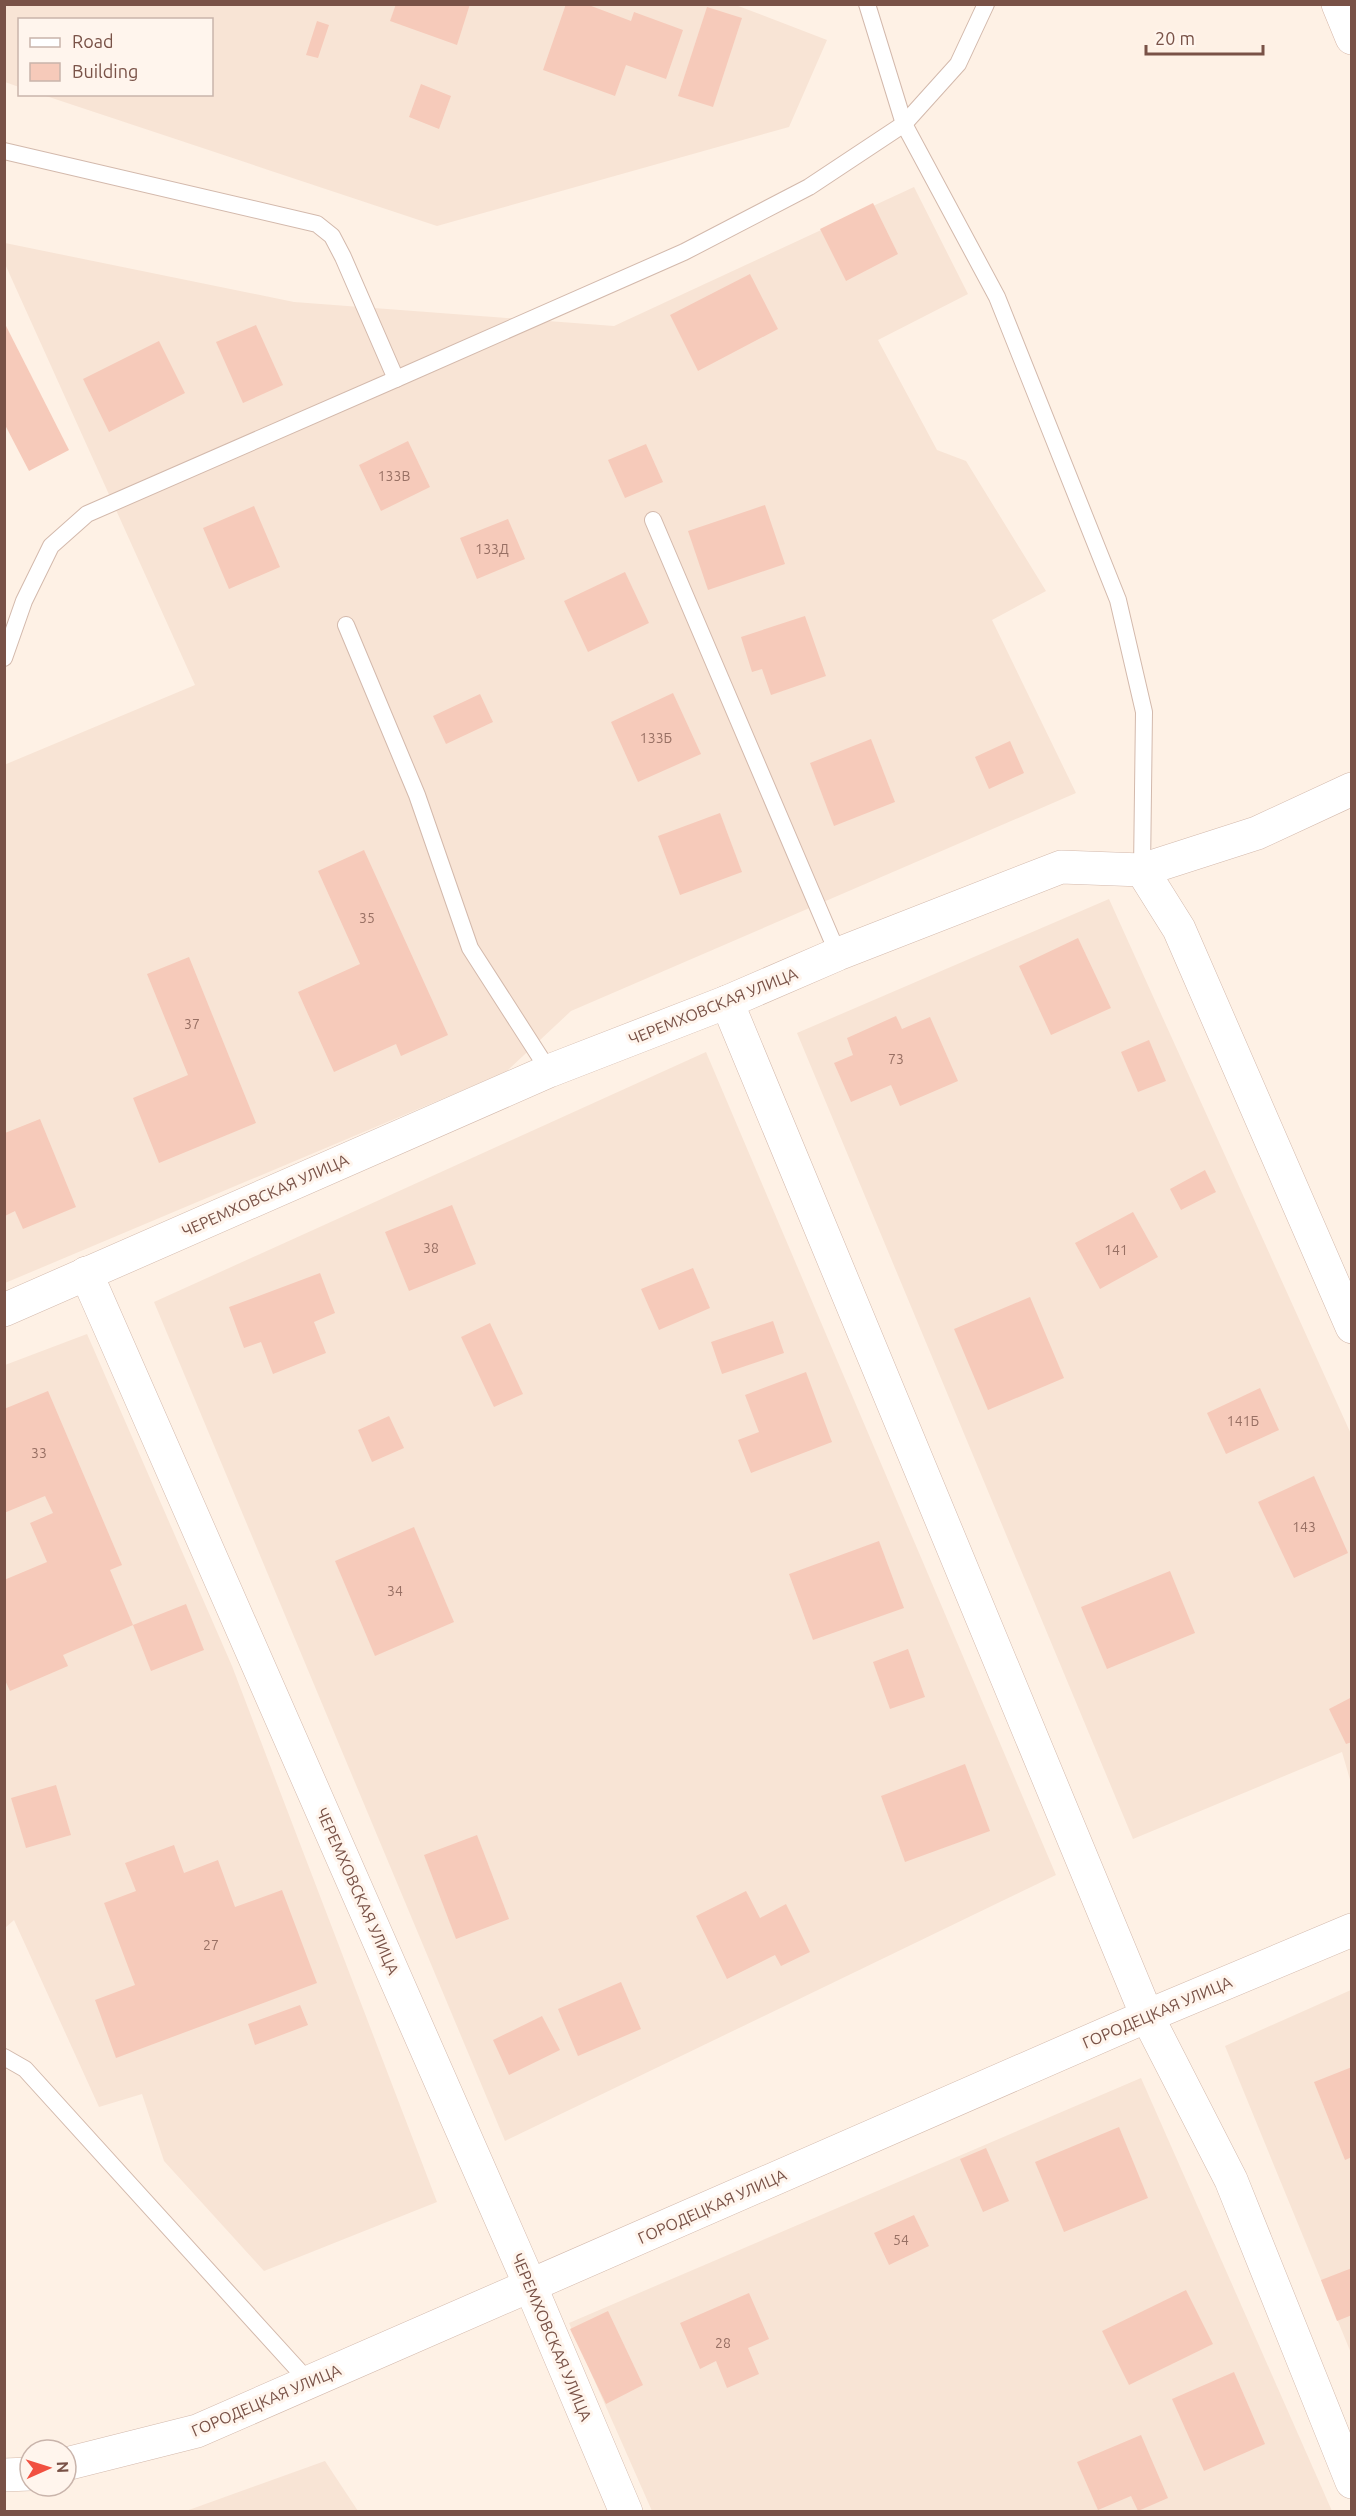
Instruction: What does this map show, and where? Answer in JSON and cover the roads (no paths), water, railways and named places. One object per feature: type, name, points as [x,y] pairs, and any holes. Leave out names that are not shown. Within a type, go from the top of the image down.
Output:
[{"type":"street","points":[[1338,4],[1352,38]]},
{"type":"street","name":"ЧЕРЕМХОВСКАЯ УЛИЦА","points":[[4,1310],[549,1071],[1061,867],[1142,870],[1257,833],[1352,789]]},
{"type":"street","points":[[1142,870],[1179,929],[1352,1327]]},
{"type":"street","points":[[727,1002],[1147,2016],[1231,2180],[1352,2482]]},
{"type":"street","name":"ЧЕРЕМХОВСКАЯ УЛИЦА","points":[[86,1273],[530,2285],[626,2511]]},
{"type":"street","name":"ГОРОДЕЦКАЯ УЛИЦА","points":[[78,2461],[197,2431],[1147,2016],[1352,1930]]},
{"type":"lane","points":[[867,4],[904,124],[997,297],[1119,600],[1144,712],[1142,870]]},
{"type":"lane","points":[[4,658],[24,601],[51,546],[87,514],[684,252],[808,187],[904,124],[958,64],[986,4]]},
{"type":"lane","points":[[4,151],[317,224],[332,236],[343,257],[396,379]]},
{"type":"lane","points":[[653,520],[838,954]]},
{"type":"lane","points":[[346,625],[417,795],[470,948],[549,1071]]},
{"type":"lane","points":[[4,2057],[25,2069],[310,2383]]}]
